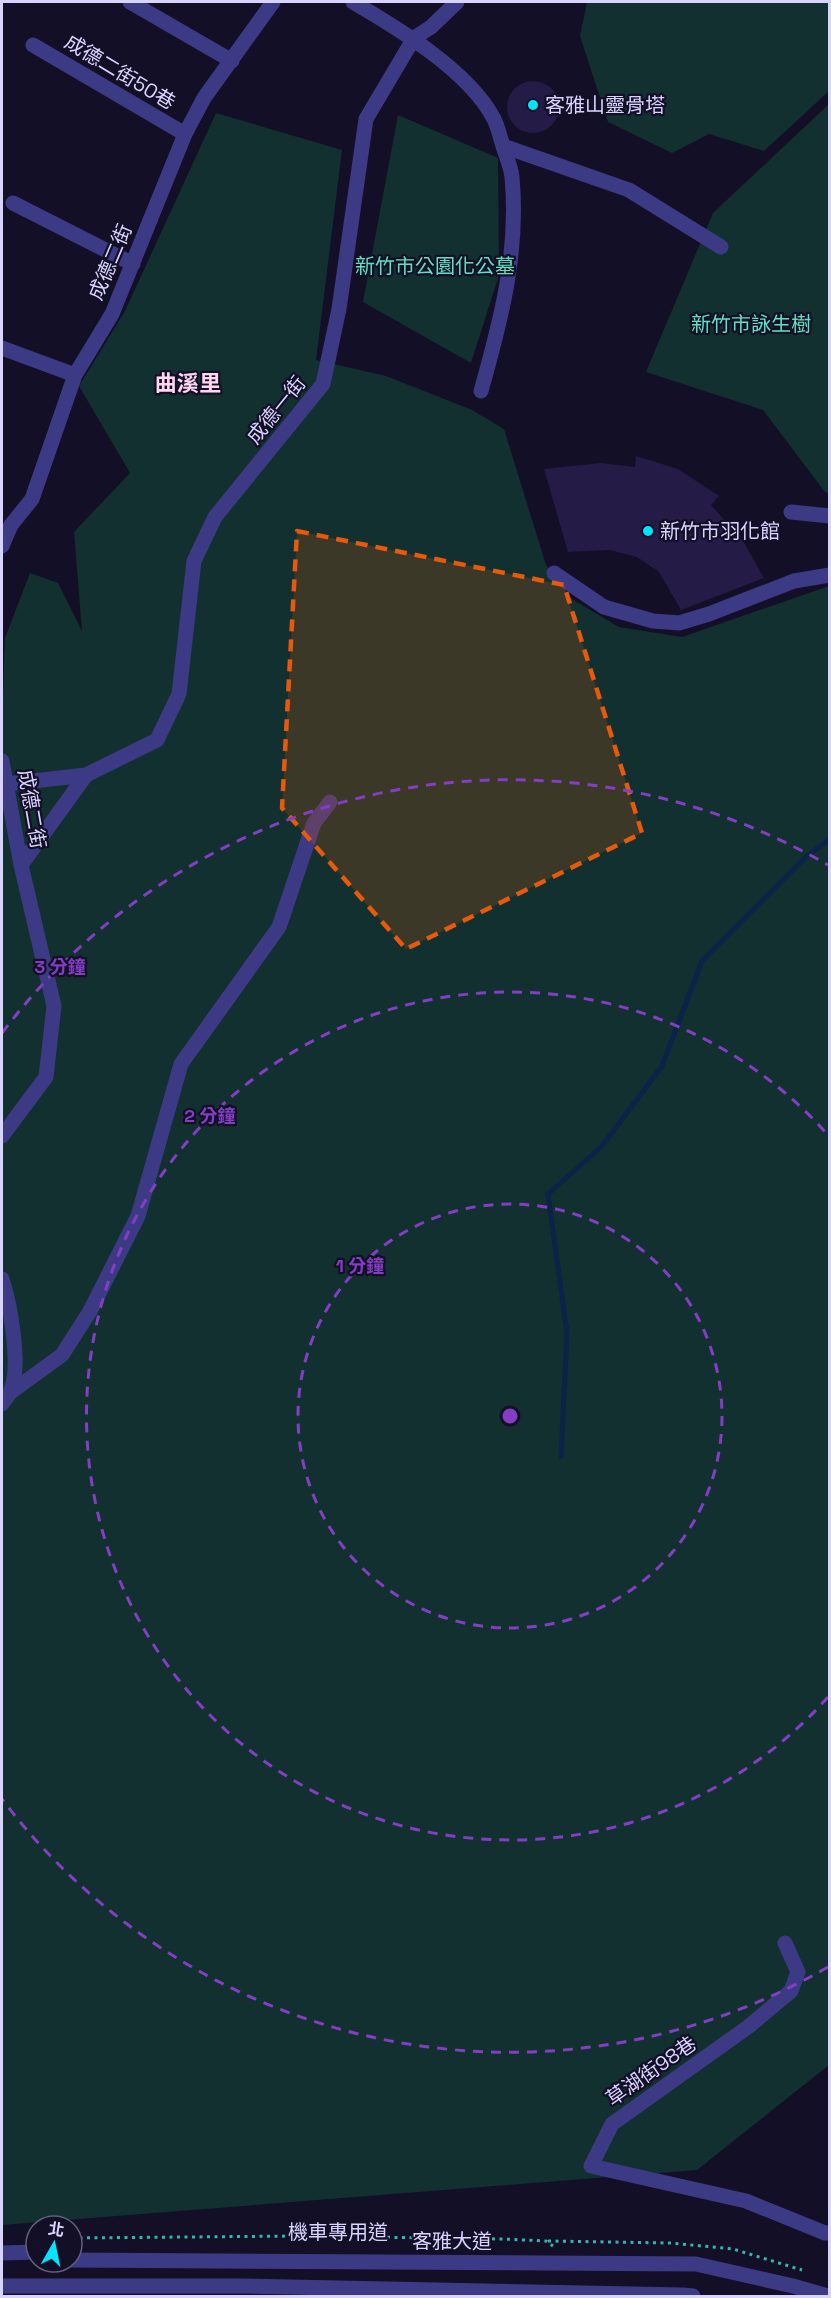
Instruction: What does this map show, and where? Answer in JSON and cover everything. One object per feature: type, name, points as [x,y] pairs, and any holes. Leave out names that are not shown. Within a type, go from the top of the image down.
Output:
[{"type":"street","points":[[130,2],[232,61]]},
{"type":"street","name":"成德二街","points":[[2,546],[11,525],[32,499],[75,375],[112,314],[185,134],[204,98],[273,2]]},
{"type":"street","points":[[353,2],[414,38],[479,97],[495,120],[512,175],[512,249],[508,285],[497,336],[481,391]]},
{"type":"street","name":"成德一街","points":[[7,783],[86,775],[156,740],[179,694],[194,561],[215,517],[323,384],[339,309],[366,119],[414,38],[431,27],[457,2]]},
{"type":"street","name":"成德二街50巷","points":[[33,45],[185,134]]},
{"type":"street","points":[[503,146],[629,190],[721,248]]},
{"type":"street","points":[[13,203],[133,264]]},
{"type":"street","points":[[2,348],[75,375]]},
{"type":"street","points":[[791,512],[830,516]]},
{"type":"street","points":[[554,573],[604,607],[653,621],[679,623],[709,614],[794,581],[830,574]]},
{"type":"street","name":"成德二街","points":[[2,761],[21,865]]},
{"type":"street","name":"成德一街","points":[[21,865],[86,775]]},
{"type":"street","points":[[6,1398],[62,1355],[90,1311],[138,1216],[181,1064],[279,927],[314,823],[330,802]]},
{"type":"street","points":[[2,1136],[46,1077],[54,1006],[21,865]]},
{"type":"street","points":[[2,1279],[13,1334],[15,1364],[6,1398]]},
{"type":"street","name":"草湖街98巷","points":[[785,1942],[798,1972],[791,1991],[748,2027],[612,2124],[591,2166],[746,2201],[830,2233]]},
{"type":"street","name":"機車專用道","points":[[84,2251],[567,2255],[604,2262]]},
{"type":"street","points":[[2,2253],[24,2252]]},
{"type":"street","points":[[2,2260],[24,2260]]},
{"type":"street","name":"客雅大道","points":[[84,2260],[696,2264],[828,2296]]},
{"type":"street","points":[[2,2286],[255,2286],[693,2296]]},
{"type":"path","points":[[84,2238],[299,2236],[503,2239],[546,2241],[567,2255]]},
{"type":"highlighted area","points":[[297,531],[564,585],[642,833],[406,949],[282,808]]},
{"type":"green space","points":[[587,2],[829,2],[829,91],[764,151],[709,134],[672,153],[608,122],[580,36]]},
{"type":"green space","name":"新竹市詠生樹","points":[[829,104],[829,493],[825,492],[763,410],[646,372],[713,213]]},
{"type":"green space","points":[[216,113],[342,150],[316,360],[386,376],[472,410],[504,429],[546,565],[572,599],[619,627],[682,637],[829,586],[829,2065],[697,2170],[84,2219],[84,2214],[24,2214],[24,2223],[2,2225],[2,717],[5,638],[30,573],[58,583],[82,631],[74,532],[130,473],[79,386],[125,311]]},
{"type":"green space","name":"新竹市公園化公墓","points":[[398,115],[498,158],[499,275],[471,363],[363,302]]},
{"type":"building","name":"客雅山靈骨塔","points":[[528,81],[538,81],[547,85],[555,93],[559,107],[555,121],[547,129],[538,133],[528,133],[519,129],[511,121],[507,112],[507,102],[511,93],[519,85]]},
{"type":"building","name":"新竹市羽化館","points":[[636,456],[678,469],[719,496],[711,505],[743,541],[764,578],[681,610],[659,572],[637,557],[610,550],[568,552],[544,469],[601,463],[635,467]]},
{"type":"waterway","points":[[561,1457],[567,1333],[548,1194],[602,1146],[662,1066],[702,961],[807,856],[830,839]]},
{"type":"place","name":"客雅山靈骨塔","points":[[533,105]]},
{"type":"place","name":"新竹市羽化館","points":[[648,531]]},
{"type":"district","name":"曲溪里","points":[[188,383]]}]
